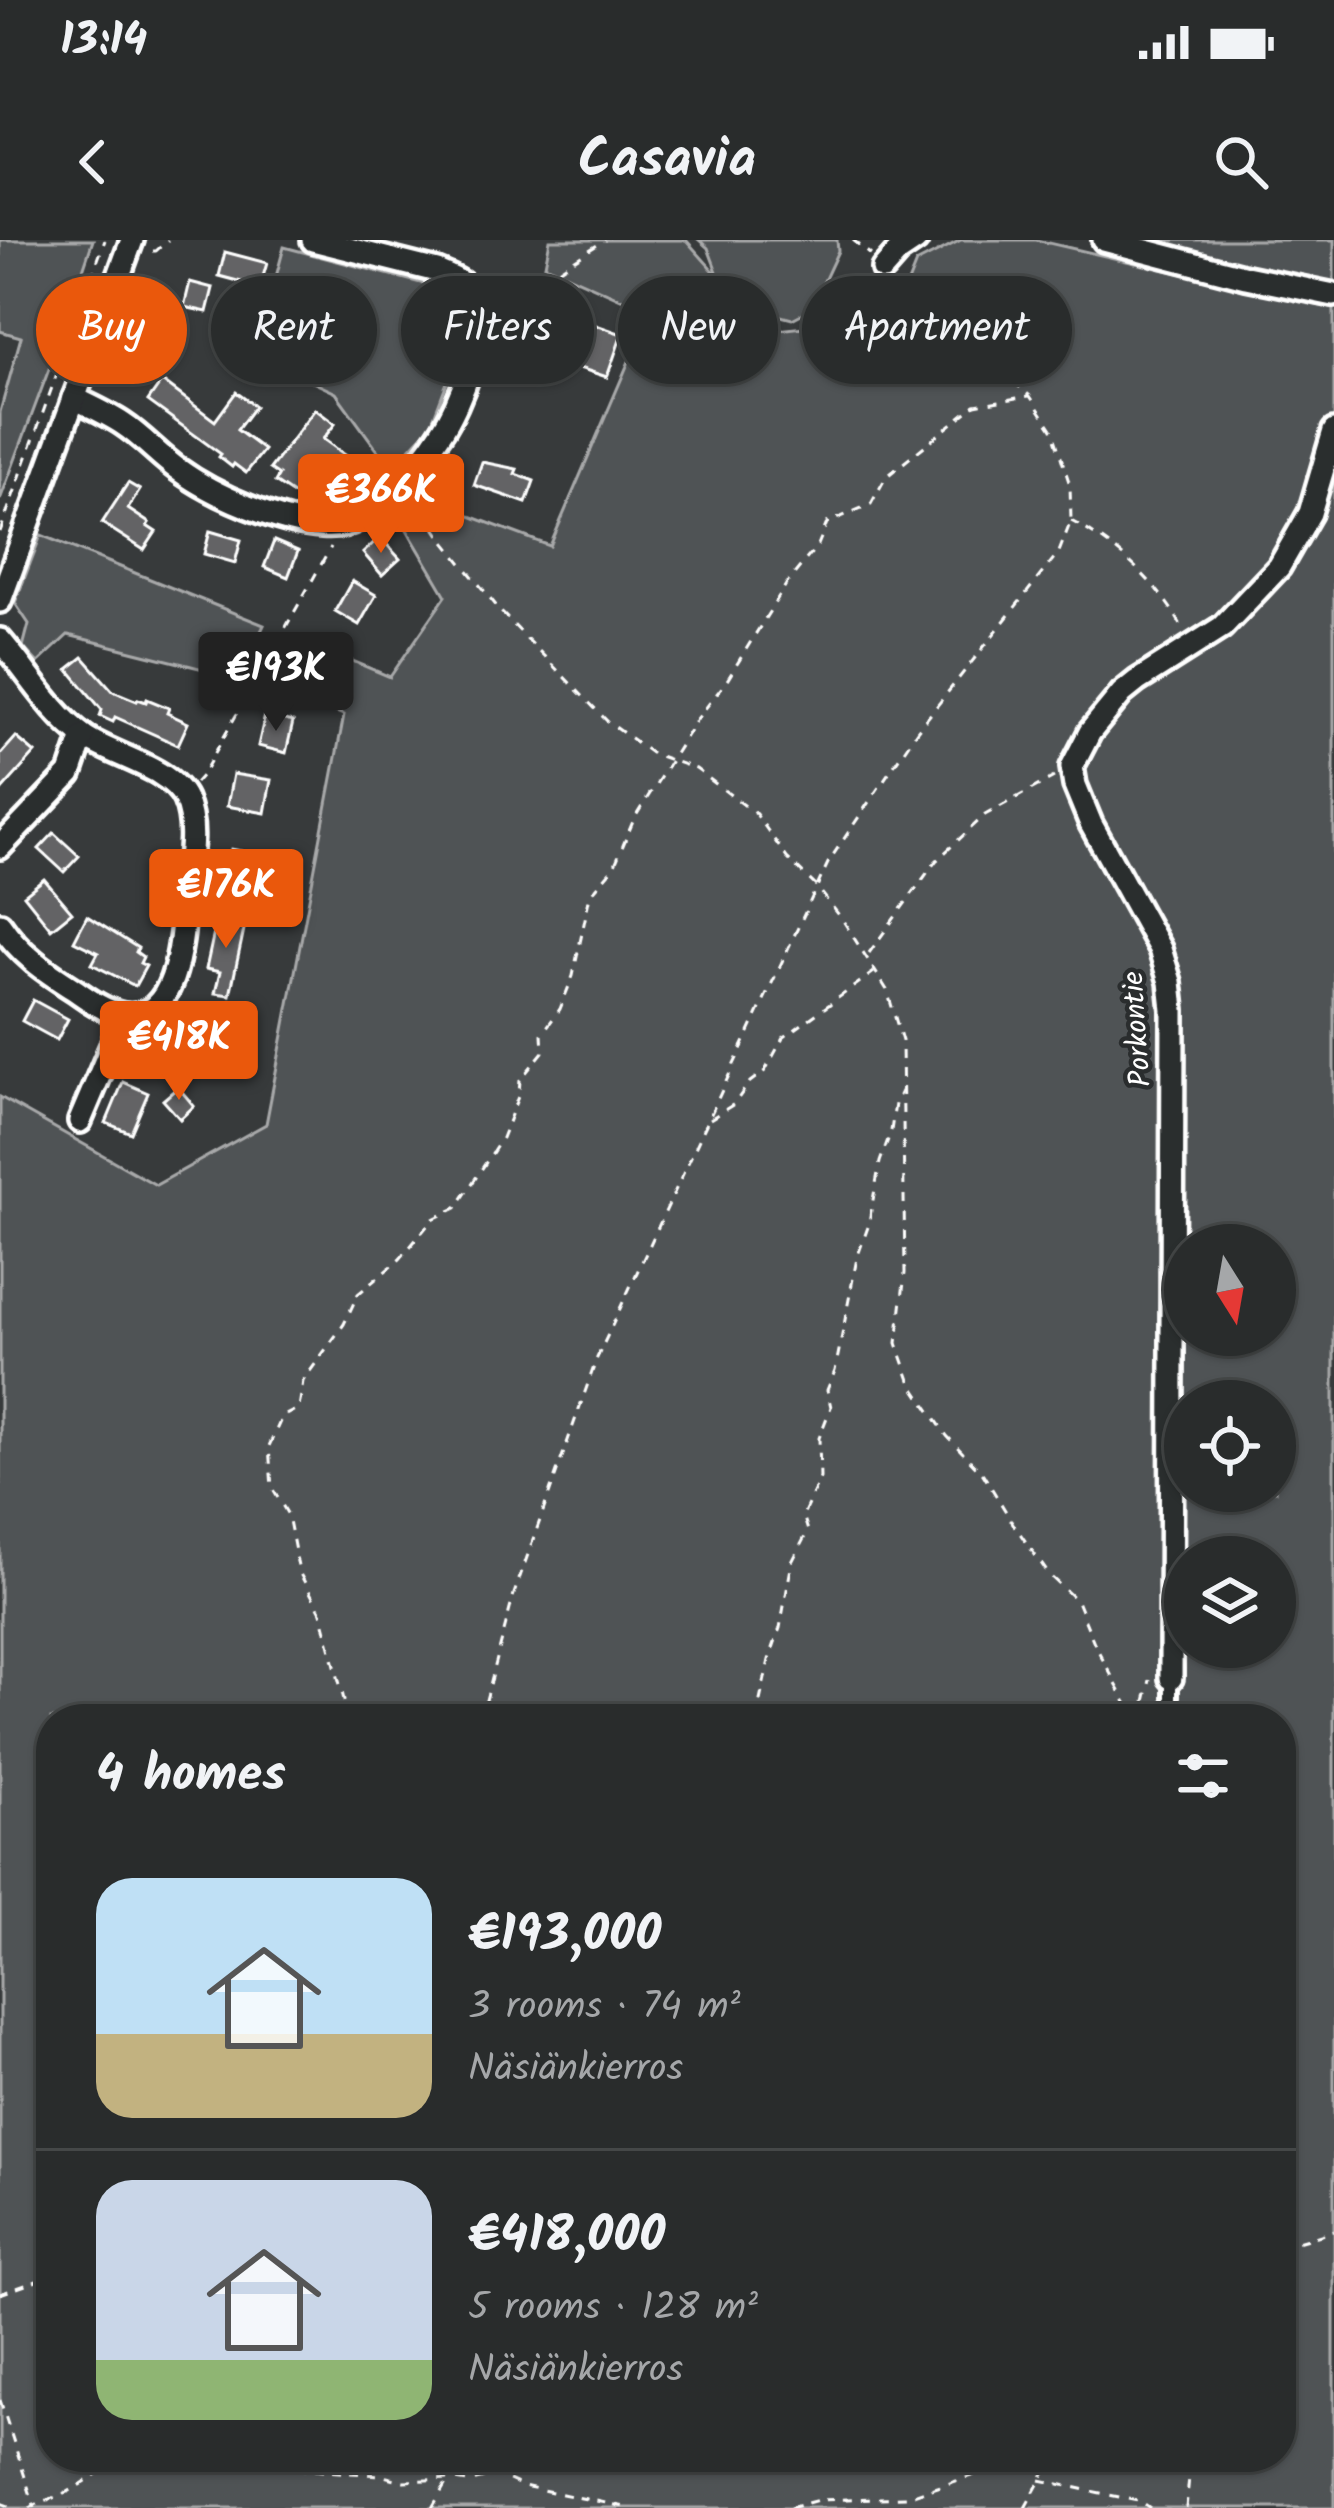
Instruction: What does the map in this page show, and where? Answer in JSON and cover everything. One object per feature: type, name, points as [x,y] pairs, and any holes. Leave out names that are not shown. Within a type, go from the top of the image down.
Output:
[{"type":"street","points":[[0,601],[132,240]]},
{"type":"street","points":[[313,240],[450,276]]},
{"type":"street","points":[[884,269],[916,240]]},
{"type":"street","points":[[1104,240],[1334,295]]},
{"type":"street","points":[[74,398],[122,423],[181,472],[226,499],[320,526],[344,525],[368,513],[400,482],[441,433],[463,384]]},
{"type":"street","points":[[1072,767],[1090,732],[1122,693],[1222,627],[1279,567],[1310,513],[1334,431]]},
{"type":"street","points":[[0,640],[83,736],[180,789],[192,831],[175,974],[154,1006],[125,1015],[97,1004],[40,968],[0,924]]},
{"type":"street","points":[[0,847],[70,774],[83,736]]},
{"type":"street","name":"Porkontie","points":[[1072,767],[1091,824],[1160,949],[1170,982],[1171,1678]]},
{"type":"street","points":[[80,1121],[125,1015]]},
{"type":"lane","points":[[1171,1678],[1172,1704]]},
{"type":"path","points":[[0,532],[105,240]]},
{"type":"path","points":[[549,276],[605,240]]},
{"type":"path","points":[[485,1704],[514,1594],[597,1358],[817,887],[917,731],[1059,552],[1071,521],[1070,484],[1052,429],[1030,396],[854,240]]},
{"type":"path","points":[[345,1704],[321,1612],[299,1573],[288,1516],[272,1488],[269,1446],[282,1417],[298,1408],[303,1381],[344,1324],[358,1294],[400,1259],[433,1219],[456,1208],[502,1138],[520,1080],[543,1052],[542,1034],[560,1009],[573,976],[590,895],[614,867],[634,818],[788,583],[818,545],[827,524],[871,504],[886,476],[975,406],[1030,396]]},
{"type":"path","points":[[400,482],[502,613],[607,721],[651,753],[696,769],[756,814],[787,858],[817,887],[876,971],[887,990],[902,1041],[905,1273],[897,1343],[911,1383],[947,1436],[982,1474],[1050,1576],[1077,1601],[1127,1704]]},
{"type":"path","points":[[1071,521],[1099,536],[1163,598],[1191,647]]},
{"type":"path","points":[[184,797],[203,774],[344,525]]},
{"type":"path","points":[[866,956],[936,861],[968,830],[985,815],[1072,767]]},
{"type":"path","points":[[707,1121],[734,1104],[765,1071],[783,1038],[876,971]]},
{"type":"path","points":[[759,1704],[793,1562],[808,1531],[803,1515],[820,1478],[819,1438],[831,1407],[827,1390],[880,1162],[903,1086]]},
{"type":"path","points":[[1296,2242],[1334,2231]]},
{"type":"path","points":[[0,2294],[36,2281]]},
{"type":"path","points":[[0,2400],[33,2507],[63,2495],[96,2472]]},
{"type":"path","points":[[338,2472],[404,2481],[468,2482],[498,2475],[523,2486],[630,2508]]},
{"type":"path","points":[[432,2508],[452,2472]]},
{"type":"path","points":[[790,2508],[853,2497],[907,2498],[983,2472]]},
{"type":"path","points":[[1025,2508],[1045,2472]]},
{"type":"path","points":[[1186,2508],[1190,2472]]},
{"type":"path","points":[[1040,2480],[1150,2508]]},
{"type":"path","points":[[0,2504],[14,2508]]},
{"type":"shaded area","points":[[0,240],[93,240],[81,276],[36,276],[36,384],[43,384],[0,500],[0,412],[21,337],[0,331]]},
{"type":"shaded area","points":[[550,240],[686,240],[718,276],[618,276],[618,298],[594,287],[594,276],[570,276],[545,265]]},
{"type":"shaded area","points":[[699,240],[837,240],[838,251],[826,276],[802,276],[802,314],[792,319],[778,315],[778,276],[719,276],[708,248]]},
{"type":"shaded area","points":[[961,240],[1036,240],[1334,309],[1334,2508],[0,2508],[0,1097],[156,1185],[266,1124],[344,715],[268,686],[296,637],[390,677],[446,596],[402,521],[425,499],[550,546],[619,384],[778,384],[778,330],[802,327],[802,384],[1072,384],[1072,276],[911,276],[916,263]]},
{"type":"shaded area","points":[[1145,240],[1334,240],[1334,286]]},
{"type":"shaded area","points":[[284,247],[401,278],[401,384],[446,384],[430,427],[391,469],[336,393],[317,384],[377,384],[377,276],[276,276]]},
{"type":"shaded area","points":[[41,535],[264,625],[239,678],[68,635],[38,663],[23,647],[29,624],[15,603]]},
{"type":"building","points":[[225,252],[267,263],[263,276],[219,276]]},
{"type":"building","points":[[190,282],[211,287],[207,312],[187,308]]},
{"type":"building","points":[[594,324],[618,333],[607,377],[594,373]]},
{"type":"building","points":[[160,384],[166,384],[215,421],[236,392],[255,406],[237,430],[264,450],[246,473],[148,401]]},
{"type":"building","points":[[315,409],[335,424],[323,439],[366,470],[346,498],[323,481],[310,501],[296,496],[275,482],[279,475],[270,469]]},
{"type":"building","points":[[482,462],[517,469],[515,474],[534,481],[526,503],[474,485]]},
{"type":"building","points":[[128,483],[140,490],[128,509],[156,532],[144,550],[102,523]]},
{"type":"building","points":[[210,531],[241,540],[235,563],[204,554]]},
{"type":"building","points":[[380,537],[400,559],[382,575],[363,553]]},
{"type":"building","points":[[274,541],[298,551],[288,577],[264,567]]},
{"type":"building","points":[[352,581],[376,595],[359,625],[335,611]]},
{"type":"building","points":[[83,657],[113,691],[169,708],[167,713],[188,723],[178,745],[115,717],[113,722],[100,716],[102,710],[68,669]]},
{"type":"building","points":[[265,715],[293,722],[286,753],[258,746]]},
{"type":"building","points":[[16,737],[35,753],[0,792],[0,755]]},
{"type":"building","points":[[233,774],[271,780],[265,813],[227,806]]},
{"type":"building","points":[[54,833],[79,856],[64,872],[39,849]]},
{"type":"building","points":[[231,849],[256,854],[248,892],[225,886],[227,875],[220,874]]},
{"type":"building","points":[[44,879],[72,912],[51,929],[24,895]]},
{"type":"building","points":[[218,914],[246,920],[230,995],[215,993],[220,972],[206,969]]},
{"type":"building","points":[[87,916],[138,948],[136,952],[143,957],[140,963],[146,966],[135,986],[92,964],[98,953],[74,941]]},
{"type":"building","points":[[33,1000],[68,1019],[57,1040],[22,1021]]},
{"type":"building","points":[[198,1006],[218,1016],[210,1045],[204,1042],[199,1053],[178,1041]]},
{"type":"building","points":[[123,1082],[148,1093],[131,1133],[106,1123]]},
{"type":"building","points":[[178,1087],[194,1106],[180,1119],[163,1100]]}]
